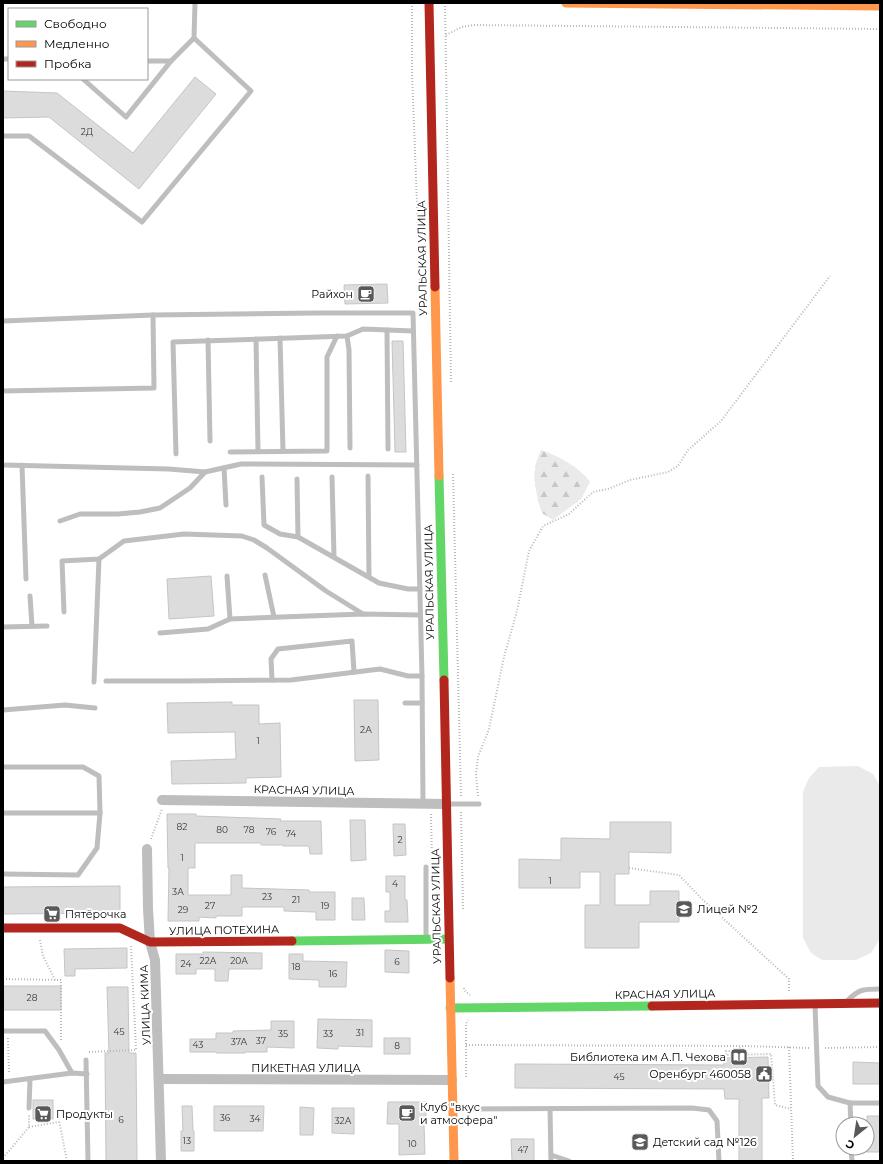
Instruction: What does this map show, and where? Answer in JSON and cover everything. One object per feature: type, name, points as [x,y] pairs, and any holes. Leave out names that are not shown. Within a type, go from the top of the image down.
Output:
[{"type":"street","name":"УРАЛЬСКАЯ УЛИЦА","points":[[429,3],[454,1161]]},
{"type":"street","points":[[566,3],[880,6]]},
{"type":"street","name":"КРАСНАЯ УЛИЦА","points":[[162,805],[446,804]]},
{"type":"street","name":"УЛИЦА КИМА","points":[[147,849],[150,942],[156,960],[161,1161]]},
{"type":"street","name":"УЛИЦА ПОТЕХИНА","points":[[3,928],[120,928],[150,942],[449,939]]},
{"type":"street","name":"КРАСНАЯ УЛИЦА","points":[[450,1008],[880,1003]]},
{"type":"street","name":"ПИКЕТНАЯ УЛИЦА","points":[[159,1079],[452,1080]]},
{"type":"lane","points":[[84,80],[126,118],[171,61],[194,38],[195,3]]},
{"type":"lane","points":[[3,136],[29,136],[142,222],[251,91],[194,38]]},
{"type":"lane","points":[[148,61],[171,61]]},
{"type":"lane","points":[[3,321],[153,315],[413,313],[422,676],[423,804]]},
{"type":"lane","points":[[3,391],[154,388],[153,315]]},
{"type":"lane","points":[[176,454],[173,342],[347,336],[363,329],[413,331]]},
{"type":"lane","points":[[387,330],[388,449]]},
{"type":"lane","points":[[230,452],[327,451],[327,357],[336,336]]},
{"type":"lane","points":[[347,336],[349,350],[350,448]]},
{"type":"lane","points":[[280,338],[283,451]]},
{"type":"lane","points":[[256,339],[258,451]]},
{"type":"lane","points":[[208,340],[210,441]]},
{"type":"lane","points":[[3,465],[169,469],[205,472],[241,464],[417,464]]},
{"type":"lane","points":[[22,465],[26,579]]},
{"type":"lane","points":[[224,468],[226,505]]},
{"type":"lane","points":[[60,521],[80,514],[118,514],[160,508],[190,488],[205,472]]},
{"type":"lane","points":[[368,476],[369,577]]},
{"type":"lane","points":[[262,477],[264,525],[280,534],[298,537],[379,582],[408,589],[420,589]]},
{"type":"lane","points":[[332,477],[334,557]]},
{"type":"lane","points":[[297,479],[298,537]]},
{"type":"lane","points":[[64,612],[62,561],[99,559],[124,541],[184,534],[242,536],[254,540],[326,591],[363,614]]},
{"type":"lane","points":[[94,682],[99,559]]},
{"type":"lane","points":[[265,575],[274,617]]},
{"type":"lane","points":[[227,576],[230,619]]},
{"type":"lane","points":[[30,596],[32,626]]},
{"type":"lane","points":[[160,632],[208,629],[230,619],[363,614],[420,615]]},
{"type":"lane","points":[[3,627],[47,626]]},
{"type":"lane","points":[[272,680],[271,659],[278,649],[352,641],[354,672]]},
{"type":"lane","points":[[106,681],[147,682],[291,680],[380,669],[408,676],[422,676]]},
{"type":"lane","points":[[405,703],[422,703]]},
{"type":"lane","points":[[3,710],[65,705],[95,708]]},
{"type":"lane","points":[[3,768],[83,767],[99,776],[100,813],[97,848],[78,875],[3,874]]},
{"type":"lane","points":[[446,804],[479,804]]},
{"type":"lane","points":[[3,813],[100,813]]},
{"type":"lane","points":[[426,867],[426,939]]},
{"type":"lane","points":[[844,1003],[856,992],[868,989],[880,989]]},
{"type":"lane","points":[[816,1004],[818,1086],[828,1097],[850,1103],[880,1103]]},
{"type":"lane","points":[[5,1031],[45,1031],[59,1050],[72,1073]]},
{"type":"lane","points":[[86,1060],[88,1161]]},
{"type":"lane","points":[[3,1082],[72,1073],[87,1074]]},
{"type":"lane","points":[[29,1108],[30,1079]]},
{"type":"lane","points":[[850,1103],[850,1116]]},
{"type":"lane","points":[[453,1109],[692,1108],[709,1110],[717,1121],[719,1161]]},
{"type":"lane","points":[[550,1109],[551,1161]]},
{"type":"lane","points":[[551,1155],[566,1161]]},
{"type":"path","points":[[445,3],[451,388]]},
{"type":"path","points":[[446,35],[462,27],[474,25],[880,29]]},
{"type":"path","points":[[479,804],[476,774],[478,756],[489,729],[504,657],[517,611],[529,551],[543,526],[569,514],[593,492],[608,490],[630,480],[668,472],[678,466],[688,450],[721,421],[830,276]]},
{"type":"path","points":[[453,474],[463,911]]},
{"type":"path","points":[[147,849],[162,805]]},
{"type":"path","points":[[629,868],[679,875],[702,899],[789,979],[790,1004]]},
{"type":"path","points":[[38,928],[43,956],[55,980]]},
{"type":"path","points":[[86,1060],[84,1052],[136,1050],[130,933]]},
{"type":"path","points":[[3,979],[62,980],[62,1039],[59,1050]]},
{"type":"path","points":[[464,984],[464,990],[471,996],[471,1016],[466,1024],[466,1081]]},
{"type":"path","points":[[5,1031],[10,1081]]},
{"type":"path","points":[[466,1045],[744,1046],[816,1048],[880,1047]]},
{"type":"path","points":[[744,1046],[736,1051],[726,1051],[726,1055],[771,1054],[775,1105],[791,1109]]},
{"type":"path","points":[[790,1047],[793,1161]]},
{"type":"path","points":[[3,1158],[29,1127],[29,1108]]},
{"type":"path","points":[[57,1110],[67,1161]]},
{"type":"path","points":[[29,1127],[59,1122]]},
{"type":"green space","points":[[541,450],[555,455],[568,463],[590,482],[581,499],[553,520],[542,513],[538,501],[534,477],[536,463]]},
{"type":"green space","points":[[858,766],[873,774],[880,786],[880,939],[871,953],[856,960],[822,960],[811,953],[803,938],[803,792],[809,778],[819,767]]},
{"type":"building","points":[[195,77],[216,94],[139,189],[49,117],[3,118],[3,91],[57,93],[133,153]]},
{"type":"building","name":"Райхон","points":[[387,284],[388,303],[345,304],[344,285]]},
{"type":"building","points":[[392,341],[403,341],[406,452],[395,452]]},
{"type":"building","points":[[211,576],[214,616],[169,619],[167,579]]},
{"type":"building","points":[[354,700],[378,700],[379,760],[355,761]]},
{"type":"building","points":[[232,702],[232,705],[259,705],[259,724],[280,723],[281,777],[246,778],[246,783],[172,784],[171,761],[236,759],[235,732],[168,733],[167,703]]},
{"type":"building","points":[[167,814],[196,814],[196,816],[281,819],[280,821],[321,821],[322,854],[310,854],[309,846],[261,845],[261,843],[195,843],[195,868],[188,868],[188,895],[231,895],[231,875],[242,875],[242,888],[335,892],[335,920],[316,920],[316,912],[284,911],[284,907],[242,907],[242,916],[216,916],[216,918],[199,917],[199,921],[168,921],[169,868]]},
{"type":"building","points":[[350,820],[365,820],[366,860],[351,861]]},
{"type":"building","points":[[610,822],[671,822],[671,853],[629,852],[629,874],[615,874],[615,905],[650,905],[650,891],[679,891],[679,922],[639,922],[639,948],[585,948],[585,905],[600,905],[600,872],[580,872],[580,888],[519,888],[519,859],[561,860],[561,838],[610,839]]},
{"type":"building","points":[[393,824],[405,824],[406,855],[394,856]]},
{"type":"building","points":[[386,876],[405,876],[405,900],[407,900],[408,922],[385,922],[385,911],[390,911],[390,892],[386,892]]},
{"type":"building","points":[[120,886],[120,913],[3,914],[3,887]]},
{"type":"building","points":[[352,898],[364,898],[365,920],[352,920]]},
{"type":"building","points":[[127,948],[127,968],[75,969],[75,976],[65,976],[64,949]]},
{"type":"building","points":[[385,950],[409,951],[409,973],[385,972]]},
{"type":"building","points":[[203,952],[262,953],[262,969],[229,969],[228,981],[215,981],[215,969],[196,969],[196,974],[176,974],[176,954],[203,954]]},
{"type":"building","points":[[289,954],[303,954],[303,961],[347,962],[346,987],[319,987],[319,980],[289,979]]},
{"type":"building","points":[[3,986],[61,986],[61,1010],[3,1010]]},
{"type":"building","points":[[107,987],[128,987],[129,1053],[136,1053],[137,1161],[106,1161],[105,1053],[109,1053]]},
{"type":"building","points":[[318,1019],[372,1020],[372,1047],[338,1046],[338,1049],[317,1048]]},
{"type":"building","points":[[271,1021],[294,1021],[294,1048],[267,1047],[267,1052],[245,1053],[190,1052],[190,1039],[216,1039],[216,1033],[233,1033],[233,1031],[271,1030]]},
{"type":"building","points":[[384,1038],[410,1038],[410,1054],[384,1054]]},
{"type":"building","points":[[768,1057],[769,1098],[762,1098],[762,1161],[739,1161],[739,1099],[725,1099],[724,1089],[515,1088],[515,1064],[724,1065],[724,1058]]},
{"type":"building","points":[[853,1062],[880,1063],[880,1084],[853,1084]]},
{"type":"building","name":"Продукты","points":[[33,1100],[53,1100],[53,1119],[33,1119]]},
{"type":"building","points":[[388,1102],[426,1102],[426,1125],[424,1125],[425,1154],[399,1155],[399,1124],[387,1124]]},
{"type":"building","points":[[182,1106],[192,1106],[194,1151],[181,1151],[181,1131],[183,1131]]},
{"type":"building","points":[[214,1106],[264,1106],[263,1131],[214,1131]]},
{"type":"building","points":[[300,1107],[314,1108],[313,1135],[300,1135]]},
{"type":"building","points":[[332,1108],[354,1108],[354,1134],[332,1133]]},
{"type":"building","points":[[875,1116],[880,1116],[880,1152],[875,1152]]},
{"type":"building","points":[[511,1139],[534,1139],[534,1161],[512,1161]]},
{"type":"traffic: fast","points":[[439,476],[444,680]]},
{"type":"traffic: fast","points":[[292,941],[449,939]]},
{"type":"traffic: fast","points":[[450,1008],[652,1006]]},
{"type":"traffic: slow","points":[[566,3],[880,6]]},
{"type":"traffic: slow","points":[[435,287],[439,476]]},
{"type":"traffic: slow","points":[[450,978],[454,1161]]},
{"type":"traffic: jam","points":[[429,3],[435,287]]},
{"type":"traffic: jam","points":[[444,680],[450,978]]},
{"type":"traffic: jam","points":[[3,928],[120,928],[150,942],[292,941]]},
{"type":"traffic: jam","points":[[652,1006],[880,1003]]},
{"type":"place","name":"Райхон","points":[[366,294]]},
{"type":"place","name":"Лицей №2","points":[[684,909]]},
{"type":"place","name":"Пятёрочка","points":[[52,914]]},
{"type":"place","name":"Библиотека им А.П. Чехова","points":[[739,1057]]},
{"type":"place","name":"Оренбург 460058","points":[[764,1074]]},
{"type":"place","name":"Клуб \"вкус и атмосфера\"","points":[[407,1113]]},
{"type":"place","name":"Продукты","points":[[43,1114]]},
{"type":"place","name":"Детский сад №126","points":[[640,1142]]}]
